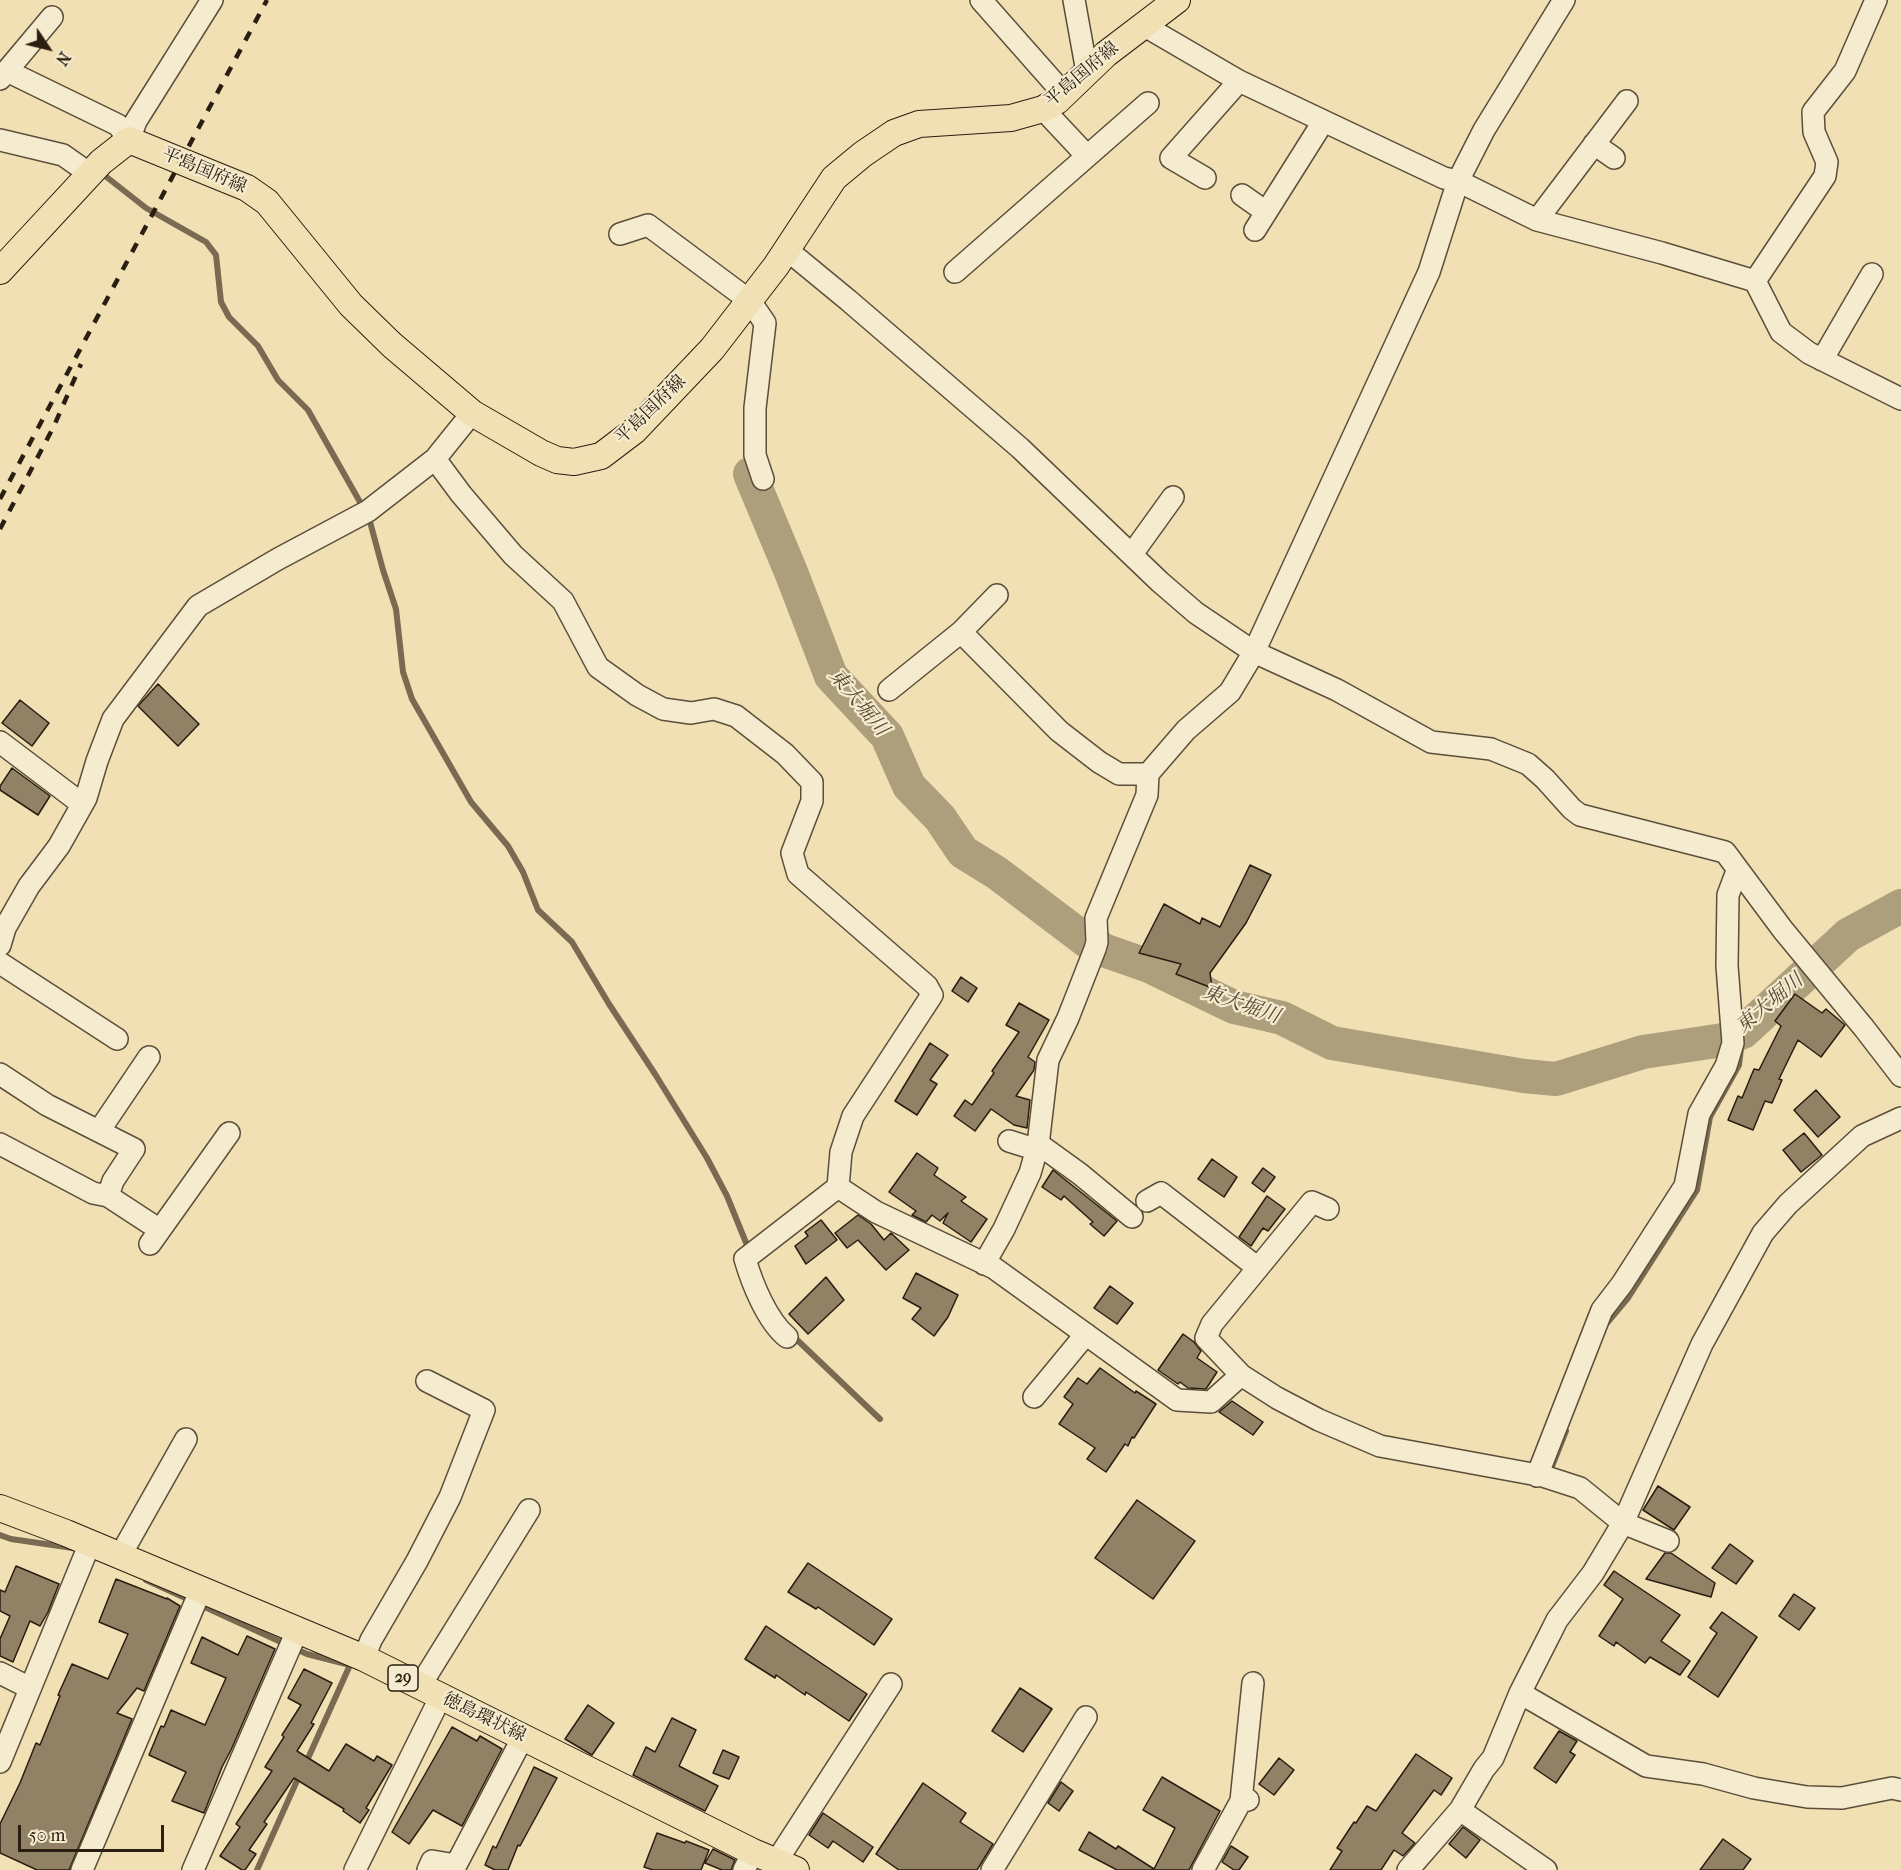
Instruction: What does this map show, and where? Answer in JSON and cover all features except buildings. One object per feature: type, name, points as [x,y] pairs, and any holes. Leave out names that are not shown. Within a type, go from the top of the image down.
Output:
[{"type":"main road","name":"平島国府線","points":[[129,140],[247,188],[267,202],[351,305],[393,345],[472,413],[541,453],[557,460],[574,462],[602,456],[634,431],[712,349],[776,266],[834,178],[863,154],[894,133],[919,124],[1011,118],[1043,109],[1064,94],[1106,54],[1177,0]]},
{"type":"main road","points":[[0,271],[101,162],[129,140]]},
{"type":"main road","name":"徳島環状線","points":[[0,1508],[87,1550],[120,1556],[197,1599],[292,1642],[364,1658],[523,1737],[768,1864]]},
{"type":"street","points":[[129,140],[136,121],[212,0]]},
{"type":"street","points":[[981,0],[1064,94]]},
{"type":"street","points":[[1074,0],[1087,72]]},
{"type":"street","points":[[984,1264],[1001,1224],[1021,1201],[1041,1147],[1048,1060],[1068,1018],[1096,946],[1096,918],[1147,795],[1148,774],[1186,730],[1230,692],[1254,652],[1429,273],[1458,181],[1484,130],[1564,0]]},
{"type":"street","points":[[1755,281],[1825,176],[1827,162],[1814,132],[1813,112],[1845,71],[1876,0]]},
{"type":"street","points":[[52,17],[4,75],[118,125],[129,140]]},
{"type":"street","points":[[1143,25],[1239,81],[1538,220],[1755,281],[1781,332],[1809,353],[1901,399]]},
{"type":"street","points":[[1204,178],[1171,158],[1239,81]]},
{"type":"street","points":[[1538,220],[1627,101]]},
{"type":"street","points":[[955,272],[1148,103]]},
{"type":"street","points":[[1043,109],[1087,156]]},
{"type":"street","points":[[1242,195],[1260,221],[1323,122]]},
{"type":"street","points":[[0,140],[63,155],[90,174]]},
{"type":"street","points":[[1594,144],[1614,158]]},
{"type":"street","points":[[620,234],[648,225],[750,300],[765,323],[755,408],[755,455],[763,479]]},
{"type":"street","points":[[786,249],[1020,448],[1196,614],[1254,652],[1337,690],[1431,742],[1491,749],[1528,764],[1572,809],[1580,814],[1725,852],[1737,871],[1901,1076]]},
{"type":"street","points":[[1822,360],[1872,274]]},
{"type":"street","points":[[0,945],[5,928],[29,886],[59,846],[82,804],[114,719],[198,606],[278,559],[365,513],[435,459],[472,413]]},
{"type":"street","points":[[435,459],[461,495],[513,555],[563,601],[598,667],[637,695],[663,709],[691,713],[714,710],[736,716],[785,754],[812,782],[812,801],[792,853],[798,874],[927,986],[932,995],[854,1116],[841,1152],[837,1187],[745,1259],[751,1280],[778,1330],[787,1337]]},
{"type":"street","points":[[1131,555],[1173,497]]},
{"type":"street","points":[[889,690],[961,632],[997,595]]},
{"type":"street","points":[[961,632],[1059,731],[1099,762],[1119,774],[1148,774]]},
{"type":"street","points":[[0,742],[82,804]]},
{"type":"street","points":[[1544,1477],[1602,1310],[1622,1284],[1684,1186],[1699,1114],[1726,1066],[1733,1039],[1727,966],[1728,895],[1737,871]]},
{"type":"street","points":[[0,963],[117,1039]]},
{"type":"street","points":[[99,1131],[149,1057]]},
{"type":"street","points":[[0,1074],[47,1105],[134,1149],[114,1181],[108,1196]]},
{"type":"street","points":[[1408,1870],[1460,1810],[1499,1748],[1520,1693],[1557,1620],[1593,1573],[1623,1523],[1702,1344],[1763,1233],[1788,1204],[1862,1136],[1901,1118]]},
{"type":"street","points":[[0,1144],[93,1193],[108,1196],[155,1237],[217,1140]]},
{"type":"street","points":[[1009,1141],[1028,1147],[1041,1147],[1080,1174],[1132,1217]]},
{"type":"street","points":[[837,1187],[876,1212],[994,1269],[1051,1302],[1086,1334],[1177,1400],[1211,1401],[1242,1375]]},
{"type":"street","points":[[1147,1201],[1161,1192],[1258,1268]]},
{"type":"street","points":[[1328,1209],[1312,1202],[1212,1324],[1206,1338],[1242,1375],[1277,1398],[1319,1420],[1380,1446],[1453,1461],[1477,1462],[1544,1477],[1580,1488],[1623,1523],[1668,1541]]},
{"type":"street","points":[[1034,1397],[1086,1334]]},
{"type":"street","points":[[364,1658],[370,1640],[417,1561],[450,1497],[483,1410],[427,1381]]},
{"type":"street","points":[[120,1556],[186,1439]]},
{"type":"street","points":[[355,1870],[430,1691],[529,1510]]},
{"type":"street","points":[[0,1760],[9,1716],[30,1688],[87,1550]]},
{"type":"street","points":[[81,1870],[197,1599]]},
{"type":"street","points":[[193,1870],[292,1642]]},
{"type":"street","points":[[0,1673],[30,1688]]},
{"type":"street","points":[[1203,1870],[1245,1800],[1253,1683]]},
{"type":"street","points":[[768,1864],[891,1684]]},
{"type":"street","points":[[1520,1693],[1646,1766],[1702,1774],[1754,1788],[1807,1797],[1842,1798],[1892,1788],[1901,1790]]},
{"type":"street","points":[[992,1870],[1086,1717]]},
{"type":"street","points":[[428,1870],[432,1861],[456,1866],[523,1737]]},
{"type":"street","points":[[1460,1810],[1546,1870]]},
{"type":"waterway","points":[[104,175],[146,208],[206,242],[216,255],[221,302],[229,317],[258,346],[278,380],[308,410],[369,518],[396,609],[403,672],[412,699],[471,802],[508,846],[523,872],[538,910],[572,942],[707,1158],[727,1196],[749,1250]]},
{"type":"waterway","name":"東大堀川","points":[[750,474],[831,676],[887,736],[909,786],[940,818],[963,852],[997,873],[1088,942],[1149,966],[1234,1007],[1282,1018],[1332,1043],[1524,1076],[1556,1079],[1643,1052],[1723,1040],[1743,1032],[1848,935],[1901,906]]},
{"type":"waterway","points":[[1607,1323],[1628,1298],[1697,1190],[1710,1117],[1739,1065],[1743,1032]]},
{"type":"waterway","points":[[793,1336],[880,1419]]},
{"type":"waterway","points":[[1549,1474],[1566,1431]]},
{"type":"waterway","points":[[0,1535],[11,1539],[73,1548]]},
{"type":"waterway","points":[[146,1580],[307,1654],[350,1665],[305,1765]]},
{"type":"waterway","points":[[257,1870],[300,1774]]},
{"type":"railway","points":[[0,499],[267,0]]},
{"type":"railway","points":[[0,529],[54,426],[81,364]]}]
